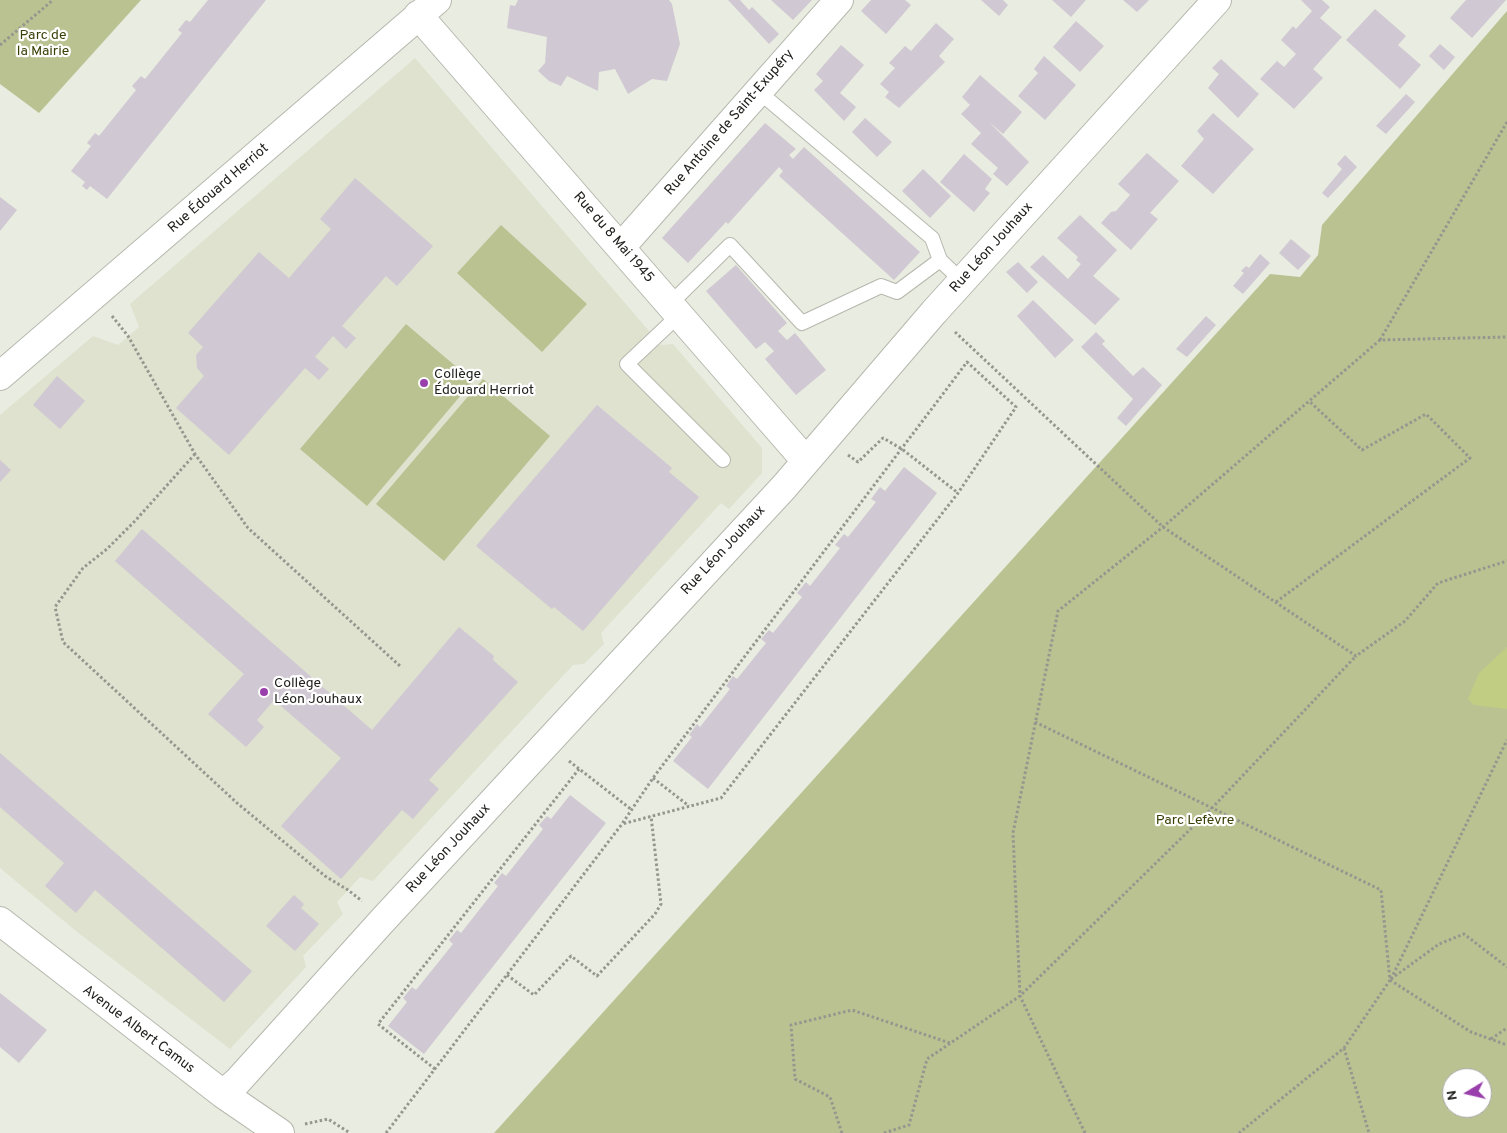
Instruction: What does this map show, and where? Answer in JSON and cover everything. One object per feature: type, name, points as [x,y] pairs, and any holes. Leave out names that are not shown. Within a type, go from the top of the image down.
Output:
[{"type":"street","name":"Rue Antoine de Saint-Exupéry","points":[[621,246],[839,0]]},
{"type":"street","name":"Rue Léon Jouhaux","points":[[223,1094],[237,1082],[383,920],[806,461],[934,312],[1217,0]]},
{"type":"street","name":"Rue du 8 Mai 1945","points":[[428,8],[621,246],[806,461]]},
{"type":"street","name":"Rue Édouard Herriot","points":[[0,376],[428,8]]},
{"type":"street","name":"Avenue Albert Camus","points":[[0,921],[223,1094],[280,1133]]},
{"type":"lane","points":[[758,91],[932,238],[940,260],[962,281]]},
{"type":"lane","points":[[723,460],[627,364],[730,245],[802,323],[881,286],[898,292],[940,260]]},
{"type":"path","points":[[0,45],[53,0]]},
{"type":"path","points":[[1085,1133],[1020,996],[1013,833],[1058,611],[1163,527],[1380,340],[1507,122]]},
{"type":"path","points":[[95,296],[128,336],[194,454],[248,528],[400,666]]},
{"type":"path","points":[[934,312],[1163,527],[1356,656]]},
{"type":"path","points":[[1380,340],[1507,337]]},
{"type":"path","points":[[386,1133],[622,824],[653,778],[967,362],[1016,407],[958,493],[721,798],[622,824]]},
{"type":"path","points":[[1276,602],[1470,458],[1426,414],[1362,450],[1309,402]]},
{"type":"path","points":[[824,440],[858,462],[883,438],[902,449],[958,493]]},
{"type":"path","points":[[194,454],[136,521],[83,568],[70,583],[55,606],[63,642],[237,803],[325,876],[348,890],[383,920]]},
{"type":"path","points":[[884,1133],[908,1125],[927,1059],[1020,996],[1212,808],[1356,656],[1404,621],[1438,582],[1507,561]]},
{"type":"path","points":[[1035,722],[1380,890],[1390,980]]},
{"type":"path","points":[[1239,1133],[1344,1048],[1390,980],[1507,740]]},
{"type":"path","points":[[564,757],[632,810]]},
{"type":"path","points":[[435,1069],[378,1024],[579,769]]},
{"type":"path","points":[[653,778],[690,806]]},
{"type":"path","points":[[507,975],[534,995],[572,956],[597,976],[655,914],[661,904],[651,816]]},
{"type":"path","points":[[1390,980],[1439,944],[1464,934],[1507,967]]},
{"type":"path","points":[[1390,980],[1471,1032],[1507,1045]]},
{"type":"path","points":[[842,1133],[830,1097],[795,1079],[791,1025],[852,1010],[950,1043]]},
{"type":"path","points":[[1491,1039],[1507,1028]]},
{"type":"path","points":[[1344,1048],[1369,1133]]},
{"type":"shaded area","points":[[415,58],[661,345],[673,344],[762,448],[762,473],[729,509],[721,503],[601,633],[604,644],[584,664],[573,665],[373,881],[360,877],[337,902],[343,914],[303,956],[306,967],[230,1049],[76,931],[0,868],[0,415],[93,336],[118,345],[139,327],[130,304]]},
{"type":"shaded area","points":[[1507,647],[1507,709],[1474,705],[1468,699],[1479,673]]},
{"type":"green space","name":"Parc de la Mairie","points":[[0,0],[141,0],[39,113],[0,84]]},
{"type":"green space","name":"Parc Lefèvre","points":[[1507,11],[1507,1133],[494,1133],[1270,274],[1300,277],[1318,255],[1322,225]]},
{"type":"green space","points":[[501,225],[587,304],[542,352],[457,273]]},
{"type":"green space","points":[[406,324],[473,381],[367,506],[300,449]]},
{"type":"green space","points":[[483,379],[550,436],[444,561],[376,504]]},
{"type":"building","points":[[208,0],[266,0],[107,199],[90,186],[87,190],[82,186],[85,182],[71,171],[91,146],[87,143],[95,133],[99,136],[136,90],[132,86],[141,76],[145,79],[182,33],[178,30],[186,20],[190,22]]},
{"type":"building","points":[[518,0],[669,0],[672,4],[680,44],[667,81],[652,79],[628,94],[615,69],[599,72],[598,91],[567,76],[561,86],[549,81],[538,71],[545,63],[547,37],[507,28],[510,5],[515,6]]},
{"type":"building","points":[[728,0],[740,0],[749,10],[752,7],[779,34],[769,44]]},
{"type":"building","points":[[771,0],[812,0],[793,20]]},
{"type":"building","points":[[871,0],[905,0],[911,5],[886,34],[861,11]]},
{"type":"building","points":[[981,0],[1003,0],[1008,5],[999,16]]},
{"type":"building","points":[[1052,0],[1086,0],[1071,17]]},
{"type":"building","points":[[1123,0],[1149,0],[1137,12]]},
{"type":"building","points":[[1301,0],[1322,0],[1330,7],[1320,18],[1342,37],[1313,69],[1323,78],[1294,109],[1260,79],[1277,61],[1284,67],[1296,54],[1281,40],[1293,26],[1296,29],[1312,11]]},
{"type":"building","points":[[1466,0],[1506,0],[1472,38],[1450,18]]},
{"type":"building","points":[[1375,9],[1406,36],[1398,45],[1421,65],[1400,89],[1346,40]]},
{"type":"building","points":[[1076,21],[1104,46],[1080,72],[1053,47]]},
{"type":"building","points":[[936,23],[954,39],[939,56],[945,62],[899,108],[885,97],[889,92],[880,84],[895,68],[889,63],[905,46],[911,51]]},
{"type":"building","points":[[1440,44],[1455,57],[1444,70],[1429,56]]},
{"type":"building","points":[[841,45],[864,65],[840,93],[856,107],[844,121],[814,90],[823,81],[816,74]]},
{"type":"building","points":[[1044,56],[1076,85],[1045,120],[1018,96],[1038,73],[1034,69]]},
{"type":"building","points":[[1221,59],[1259,94],[1238,118],[1208,88],[1219,74],[1212,68]]},
{"type":"building","points":[[980,75],[1022,112],[1003,134],[988,121],[1029,162],[1007,186],[993,174],[998,168],[971,144],[981,133],[961,114],[970,105],[962,97]]},
{"type":"building","points":[[1406,94],[1415,102],[1386,134],[1376,126]]},
{"type":"building","points":[[1213,113],[1254,149],[1213,194],[1181,166],[1204,139],[1197,131]]},
{"type":"building","points":[[865,118],[892,142],[877,157],[852,132]]},
{"type":"building","points":[[765,123],[796,149],[789,155],[793,159],[804,147],[920,252],[894,280],[779,176],[783,171],[779,167],[728,224],[726,222],[688,263],[662,238]]},
{"type":"building","points":[[1147,153],[1179,181],[1150,213],[1158,219],[1131,250],[1101,223],[1111,212],[1116,211],[1130,195],[1118,184]]},
{"type":"building","points":[[964,154],[992,179],[985,189],[990,193],[974,212],[940,182]]},
{"type":"building","points":[[1345,155],[1357,167],[1328,198],[1322,193],[1342,169],[1337,164]]},
{"type":"building","points":[[923,169],[951,196],[930,218],[902,191]]},
{"type":"building","points":[[355,178],[433,246],[397,286],[386,276],[342,326],[356,338],[346,349],[333,336],[315,357],[329,369],[319,380],[305,368],[229,455],[176,408],[204,376],[197,368],[196,355],[203,347],[188,333],[259,252],[289,278],[331,229],[320,219]]},
{"type":"building","points":[[0,197],[17,210],[0,231]]},
{"type":"building","points":[[1080,215],[1117,250],[1093,276],[1120,299],[1095,325],[1030,267],[1043,255],[1068,279],[1081,264],[1076,260],[1078,257],[1057,238]]},
{"type":"building","points":[[1291,239],[1311,256],[1298,270],[1279,253]]},
{"type":"building","points":[[1260,254],[1270,263],[1243,294],[1233,286],[1244,273],[1241,271],[1246,266],[1249,268]]},
{"type":"building","points":[[1018,262],[1038,282],[1027,293],[1006,272]]},
{"type":"building","points":[[736,265],[787,323],[778,331],[787,340],[795,333],[826,370],[796,395],[765,359],[774,351],[765,342],[756,349],[706,291]]},
{"type":"building","points":[[1033,300],[1074,340],[1055,358],[1017,316]]},
{"type":"building","points":[[1206,316],[1216,325],[1187,357],[1176,349]]},
{"type":"building","points":[[1096,332],[1105,341],[1102,344],[1133,376],[1143,367],[1162,385],[1126,426],[1117,418],[1133,399],[1081,347]]},
{"type":"building","points":[[57,376],[85,401],[60,429],[33,405]]},
{"type":"building","points":[[597,405],[672,468],[669,472],[699,497],[583,631],[554,607],[552,609],[476,546]]},
{"type":"building","points":[[0,460],[11,470],[0,482]]},
{"type":"building","points":[[904,467],[937,493],[708,789],[673,761],[692,737],[689,735],[697,724],[700,727],[730,689],[726,686],[733,676],[737,679],[766,643],[761,639],[769,630],[773,633],[802,597],[797,593],[806,582],[810,586],[840,548],[835,545],[844,534],[848,537],[876,502],[871,499],[880,487],[885,491]]},
{"type":"building","points":[[142,529],[372,730],[459,627],[494,656],[493,660],[518,682],[429,780],[439,789],[413,819],[402,810],[341,879],[281,826],[341,758],[274,700],[257,720],[264,727],[246,747],[208,714],[244,674],[115,561]]},
{"type":"building","points":[[0,753],[252,971],[224,1002],[95,890],[76,913],[45,886],[64,863],[0,807]]},
{"type":"building","points":[[570,795],[606,823],[424,1054],[388,1026],[407,1002],[403,998],[412,987],[416,990],[453,944],[449,940],[457,930],[461,933],[498,886],[494,883],[502,873],[506,876],[543,829],[539,825],[547,816],[551,819]]},
{"type":"building","points":[[294,895],[304,904],[301,908],[319,924],[295,951],[266,926]]},
{"type":"building","points":[[0,993],[47,1030],[19,1063],[0,1047]]},
{"type":"place","name":"Collège Édouard Herriot","points":[[424,383]]},
{"type":"place","name":"Collège Léon Jouhaux","points":[[264,692]]}]
